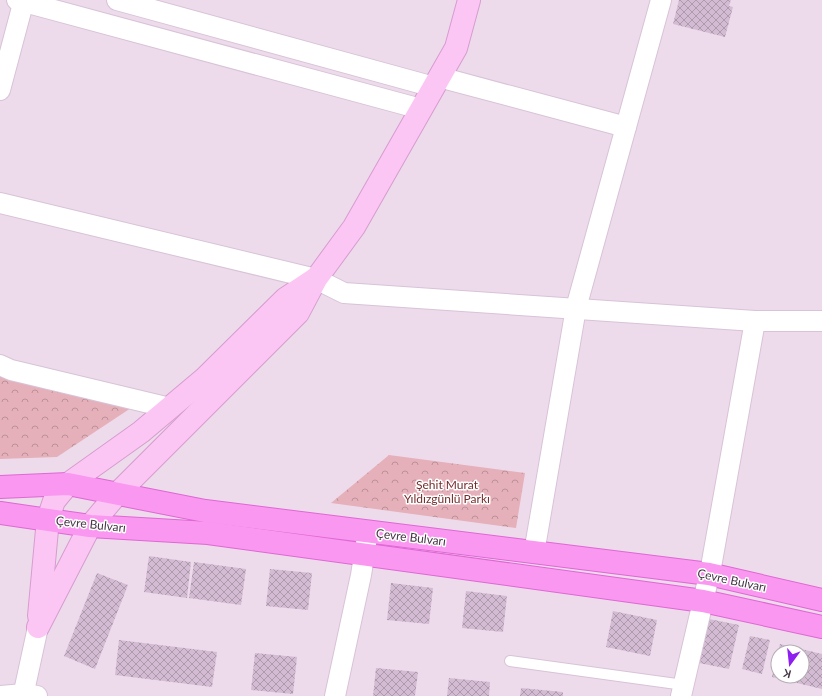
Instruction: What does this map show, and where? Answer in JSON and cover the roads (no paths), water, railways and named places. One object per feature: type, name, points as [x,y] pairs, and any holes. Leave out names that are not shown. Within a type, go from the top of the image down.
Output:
[{"type":"main road","name":"Çevre Bulvarı","points":[[0,487],[68,484],[205,511],[709,574],[822,600]]},
{"type":"main road","name":"Çevre Bulvarı","points":[[0,513],[90,526],[208,533],[703,600],[822,627]]},
{"type":"street","points":[[117,0],[437,82],[626,127]]},
{"type":"street","points":[[38,627],[90,526],[117,494],[298,313],[316,279],[354,227],[456,48],[469,0]]},
{"type":"street","points":[[534,553],[576,308],[661,0]]},
{"type":"street","points":[[0,90],[21,1],[421,109]]},
{"type":"street","points":[[0,203],[316,279],[344,293],[755,321],[822,321]]},
{"type":"street","points":[[0,696],[28,695],[38,627],[48,520],[54,501],[68,484],[141,432],[204,379],[285,299],[316,279]]},
{"type":"street","points":[[683,691],[709,574],[755,321]]},
{"type":"street","points":[[0,365],[11,370],[170,408]]},
{"type":"street","points":[[335,696],[368,532]]},
{"type":"lane","points":[[510,661],[683,691]]},
{"type":"park label","name":"Şehit Murat Yıldızgünlü Parkı","points":[[447,491]]}]
